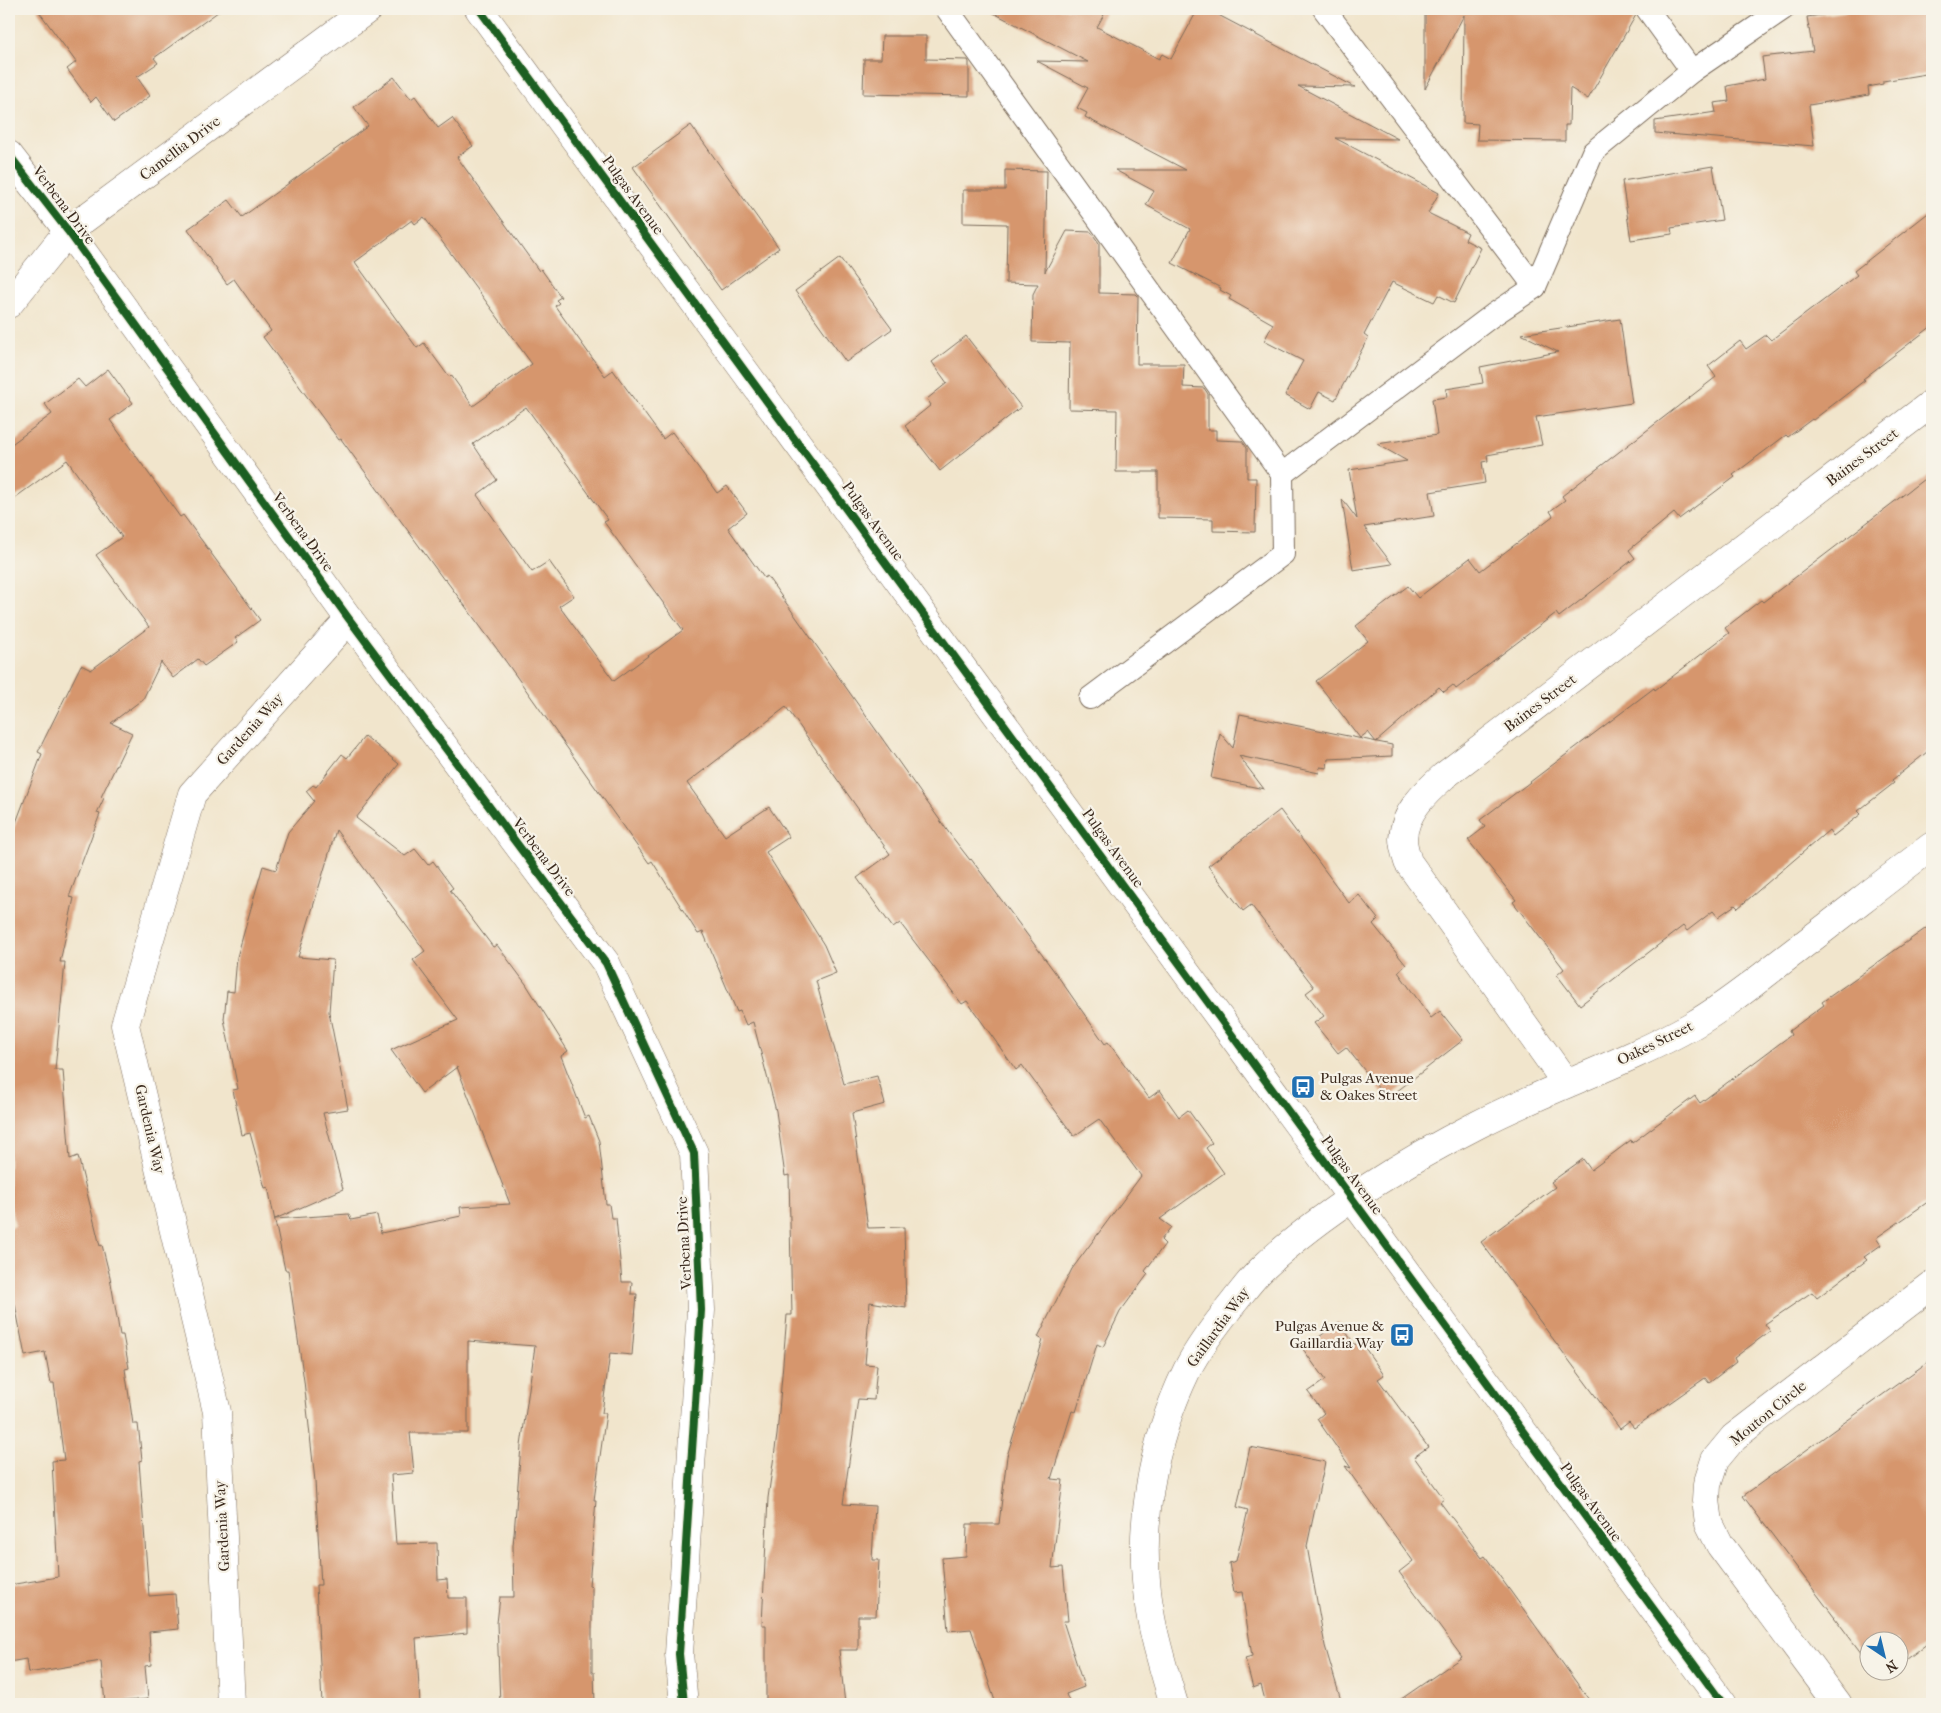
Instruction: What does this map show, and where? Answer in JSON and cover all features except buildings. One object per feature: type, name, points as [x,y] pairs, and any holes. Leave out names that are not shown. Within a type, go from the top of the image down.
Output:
[{"type":"street","name":"Camellia Drive","points":[[9,304],[68,231],[368,9]]},
{"type":"street","name":"Pulgas Avenue","points":[[479,9],[1723,1704]]},
{"type":"street","name":"Verbena Drive","points":[[9,155],[68,231],[349,619],[606,963],[694,1153],[701,1310],[679,1654],[684,1704]]},
{"type":"street","name":"Baines Street","points":[[1566,1083],[1408,862],[1402,840],[1407,820],[1421,797],[1444,776],[1932,403]]},
{"type":"street","name":"Gardenia Way","points":[[230,1704],[217,1412],[125,1025],[192,794],[349,619]]},
{"type":"street","name":"Oakes Street","points":[[1352,1199],[1424,1153],[1480,1123],[1566,1083],[1644,1051],[1696,1023],[1738,995],[1932,846]]},
{"type":"street","name":"Gaillardia Way","points":[[1174,1704],[1160,1660],[1150,1610],[1145,1549],[1149,1496],[1162,1429],[1188,1368],[1218,1323],[1254,1278],[1302,1234],[1352,1199]]},
{"type":"street","name":"Mouton Circle","points":[[1838,1704],[1720,1545],[1709,1523],[1706,1500],[1707,1485],[1715,1460],[1734,1437],[1932,1285]]},
{"type":"lane","points":[[947,9],[1282,474],[1283,554],[1090,698]]},
{"type":"lane","points":[[1324,9],[1535,286]]},
{"type":"lane","points":[[1647,9],[1692,71]]},
{"type":"lane","points":[[1282,474],[1493,315],[1535,286],[1593,152],[1692,71],[1783,9]]},
{"type":"cycle path","points":[[479,9],[1723,1704]]},
{"type":"cycle path","points":[[9,155],[68,231],[349,619],[606,963],[694,1153],[701,1310],[679,1654],[684,1704]]},
{"type":"place","name":"Pulgas Avenue & Oakes Street","points":[[1303,1087]]},
{"type":"place","name":"Pulgas Avenue & Gaillardia Way","points":[[1402,1335]]}]
